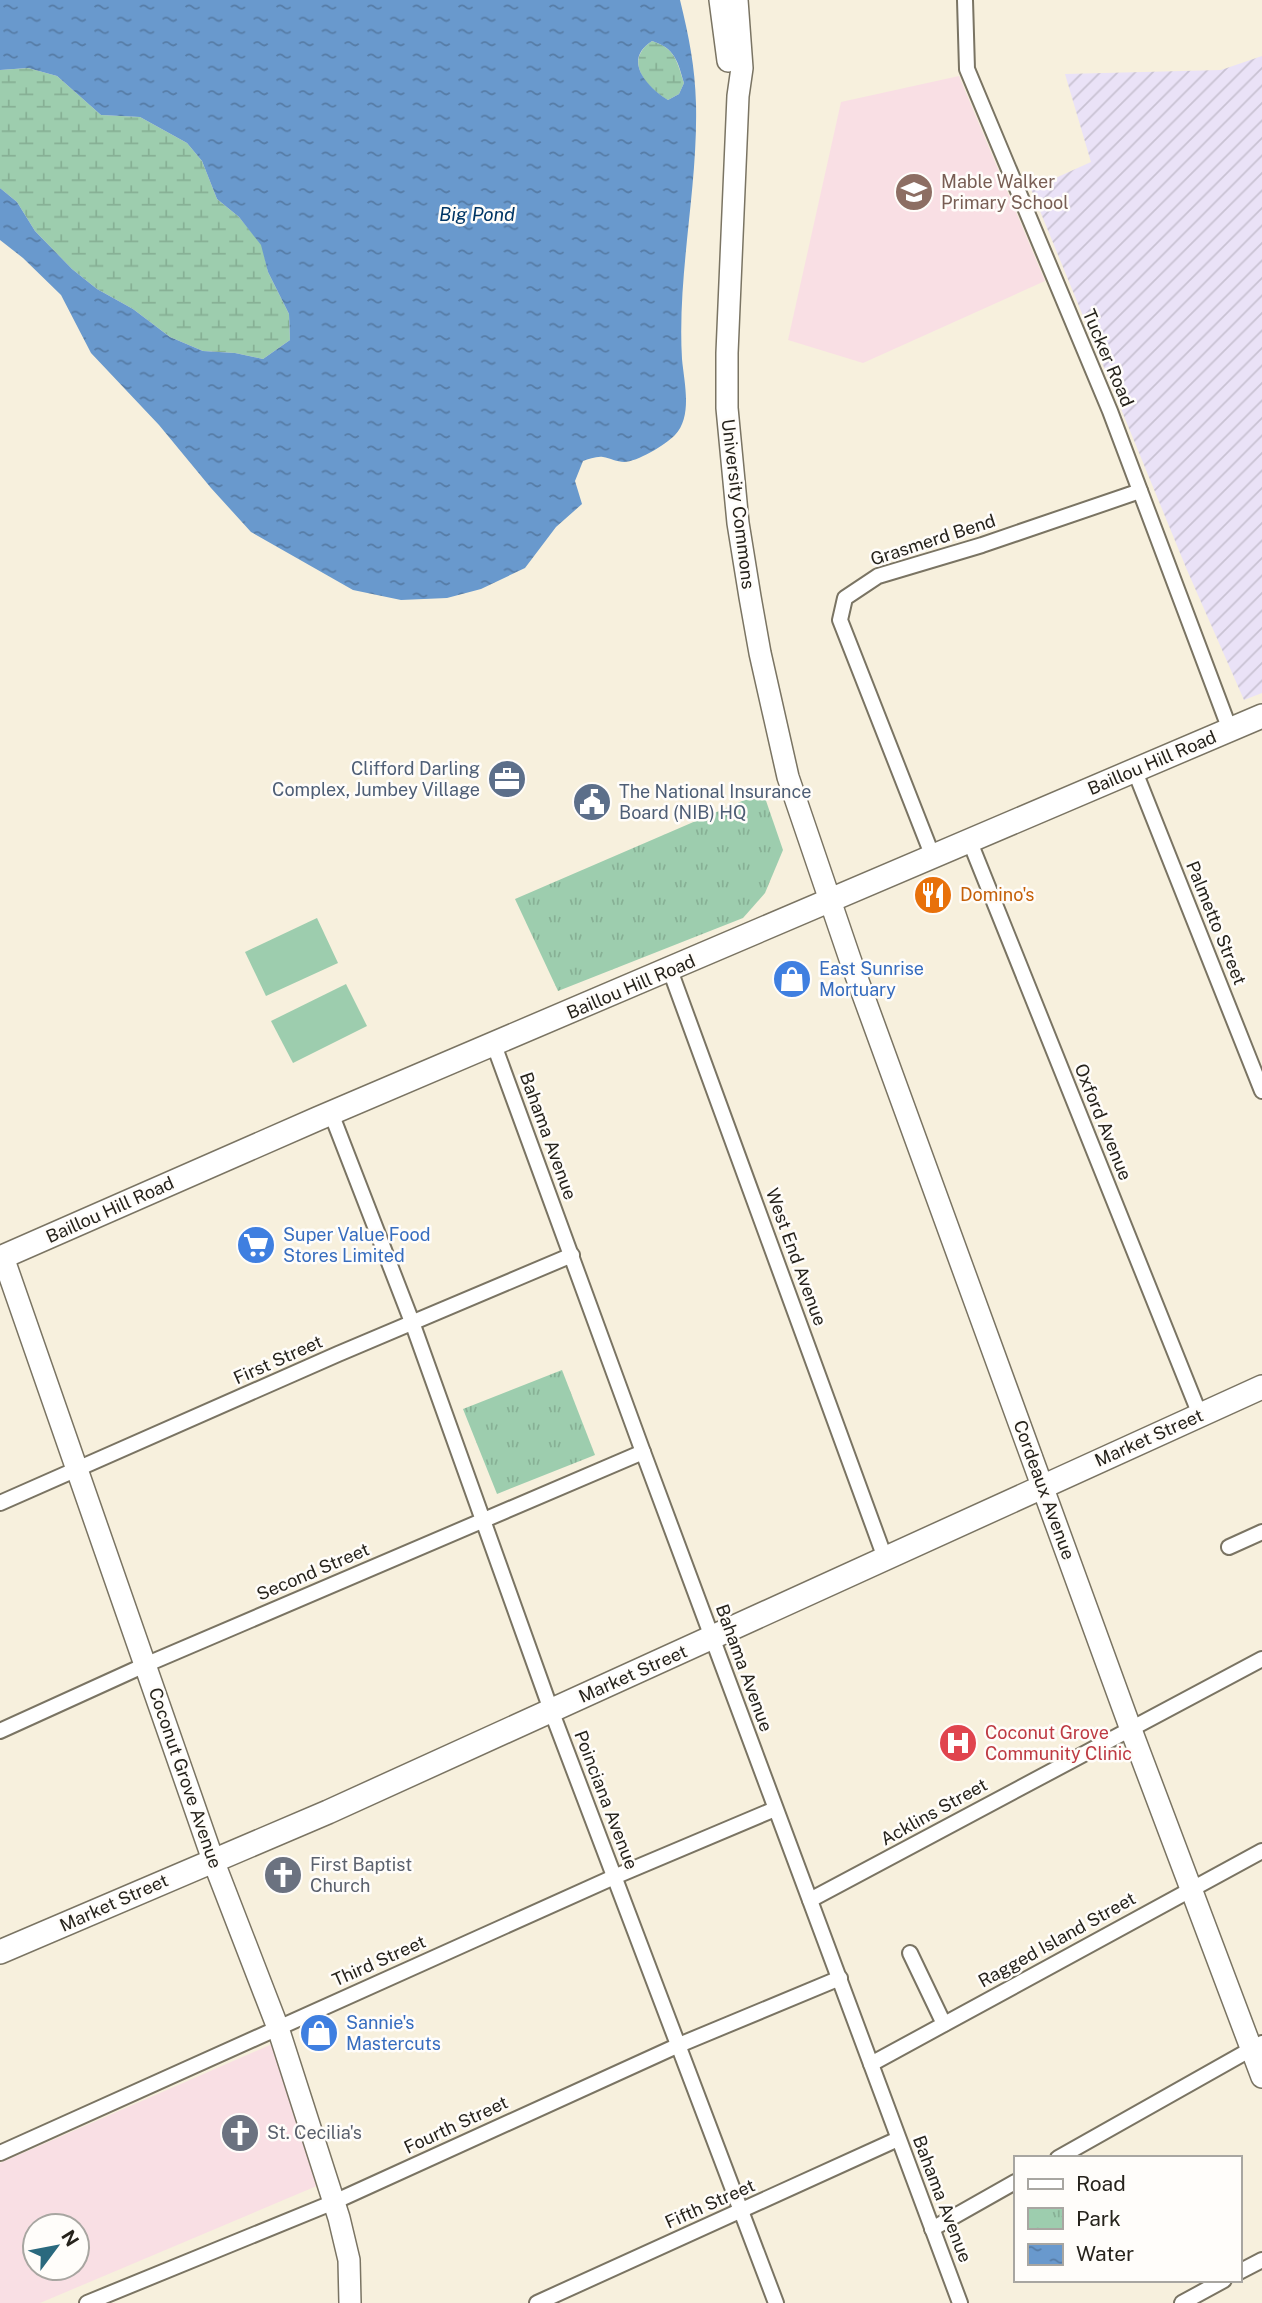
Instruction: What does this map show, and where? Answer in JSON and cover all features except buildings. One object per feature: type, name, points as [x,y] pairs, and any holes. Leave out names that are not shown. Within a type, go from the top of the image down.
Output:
[{"type":"main road","name":"Baillou Hill Road","points":[[1,1258],[331,1113],[1262,716]]},
{"type":"main road","name":"Market Street","points":[[0,1952],[328,1812],[1200,1415],[1261,1391]]},
{"type":"street","name":"University Commons","points":[[720,0],[729,67],[738,96]]},
{"type":"street","name":"University Commons","points":[[737,0],[742,68],[738,96],[727,408],[738,523],[760,653],[788,777],[830,901]]},
{"type":"street","name":"Tucker Road","points":[[965,0],[967,69],[1105,398],[1230,730]]},
{"type":"street","name":"Grasmerd Bend","points":[[933,857],[840,620],[845,598],[878,576],[982,545],[1140,491]]},
{"type":"street","name":"Palmetto Street","points":[[1134,769],[1262,1091]]},
{"type":"street","name":"Oxford Avenue","points":[[970,842],[1200,1415]]},
{"type":"street","name":"Cordeaux Avenue","points":[[830,901],[1130,1727],[1191,1888],[1257,2046],[1262,2077]]},
{"type":"street","name":"West End Avenue","points":[[670,970],[885,1558]]},
{"type":"street","name":"Bahama Avenue","points":[[494,1045],[775,1809],[961,2303]]},
{"type":"street","name":"Poinciana Avenue","points":[[331,1113],[412,1322],[551,1710],[776,2303]]},
{"type":"street","name":"First Street","points":[[0,1503],[412,1322],[572,1255]]},
{"type":"street","name":"Coconut Grove Avenue","points":[[1,1258],[213,1860],[278,2028],[334,2202],[349,2260],[350,2303]]},
{"type":"street","name":"Second Street","points":[[0,1731],[145,1665],[643,1452]]},
{"type":"street","points":[[1229,1547],[1262,1532]]},
{"type":"street","name":"Acklins Street","points":[[810,1900],[1130,1727],[1262,1659]]},
{"type":"street","name":"Third Street","points":[[0,2153],[614,1877],[775,1809]]},
{"type":"street","name":"Ragged Island Street","points":[[871,2064],[1262,1851]]},
{"type":"street","points":[[910,1953],[944,2024]]},
{"type":"street","name":"Fourth Street","points":[[87,2303],[334,2202],[679,2045],[840,1978]]},
{"type":"street","points":[[1062,2156],[1257,2046]]},
{"type":"street","name":"Fifth Street","points":[[537,2303],[898,2139]]},
{"type":"street","points":[[932,2229],[1014,2183]]},
{"type":"street","points":[[1241,2271],[1262,2260]]},
{"type":"street","points":[[1182,2303],[1220,2282]]},
{"type":"shaded area","points":[[1262,56],[1262,693],[1244,700],[1187,570],[1031,189],[1091,162],[1065,74],[1221,70]]},
{"type":"shaded area","name":"Mable Walker Primary School","points":[[959,76],[1045,281],[863,363],[788,340],[841,102]]},
{"type":"shaded area","points":[[272,2044],[319,2185],[91,2281],[91,2212],[21,2212],[21,2282],[90,2282],[40,2303],[0,2303],[0,2163]]},
{"type":"green space","points":[[652,41],[666,47],[670,52],[677,62],[684,83],[679,94],[668,100],[652,88],[641,73],[639,56],[643,48]]},
{"type":"green space","points":[[28,68],[57,76],[101,115],[140,117],[187,143],[202,161],[217,199],[239,217],[262,245],[268,272],[289,314],[290,340],[263,359],[235,353],[203,351],[170,337],[133,309],[97,289],[72,269],[35,231],[17,202],[0,188],[0,70]]},
{"type":"green space","points":[[763,792],[783,850],[765,893],[743,918],[558,991],[515,899]]},
{"type":"green space","points":[[317,918],[338,963],[266,996],[245,952]]},
{"type":"green space","points":[[346,984],[367,1026],[293,1063],[271,1021]]},
{"type":"green space","points":[[562,1370],[595,1455],[497,1494],[463,1409]]},
{"type":"water","name":"Big Pond","points":[[0,0],[680,0],[691,52],[696,104],[694,168],[682,295],[682,359],[686,409],[681,427],[665,443],[636,459],[621,462],[601,457],[583,461],[575,481],[582,504],[556,527],[525,568],[481,589],[447,598],[401,600],[353,590],[251,532],[159,425],[91,353],[61,295],[0,240],[0,188],[17,202],[35,231],[72,269],[97,289],[133,309],[170,337],[203,351],[235,353],[263,359],[290,340],[289,314],[268,272],[261,245],[239,217],[217,199],[202,161],[187,143],[140,117],[101,115],[57,76],[28,68],[0,70]],"holes":[[[652,41],[671,52],[684,83],[679,94],[668,100],[652,88],[638,65],[643,48]]]},
{"type":"place","name":"Mable Walker Primary School","points":[[914,192]]},
{"type":"place","name":"Clifford Darling Complex, Jumbey Village","points":[[507,779]]},
{"type":"place","name":"The National Insurance Board (NIB) HQ","points":[[592,802]]},
{"type":"place","name":"Domino's","points":[[933,895]]},
{"type":"place","name":"East Sunrise Mortuary","points":[[792,979]]},
{"type":"place","name":"Super Value Food Stores Limited","points":[[256,1245]]},
{"type":"place","name":"Coconut Grove Community Clinic","points":[[958,1743]]},
{"type":"place","name":"First Baptist Church","points":[[283,1875]]},
{"type":"place","name":"Sannie's Mastercuts","points":[[319,2033]]},
{"type":"place","name":"St. Cecilia's","points":[[240,2133]]}]
